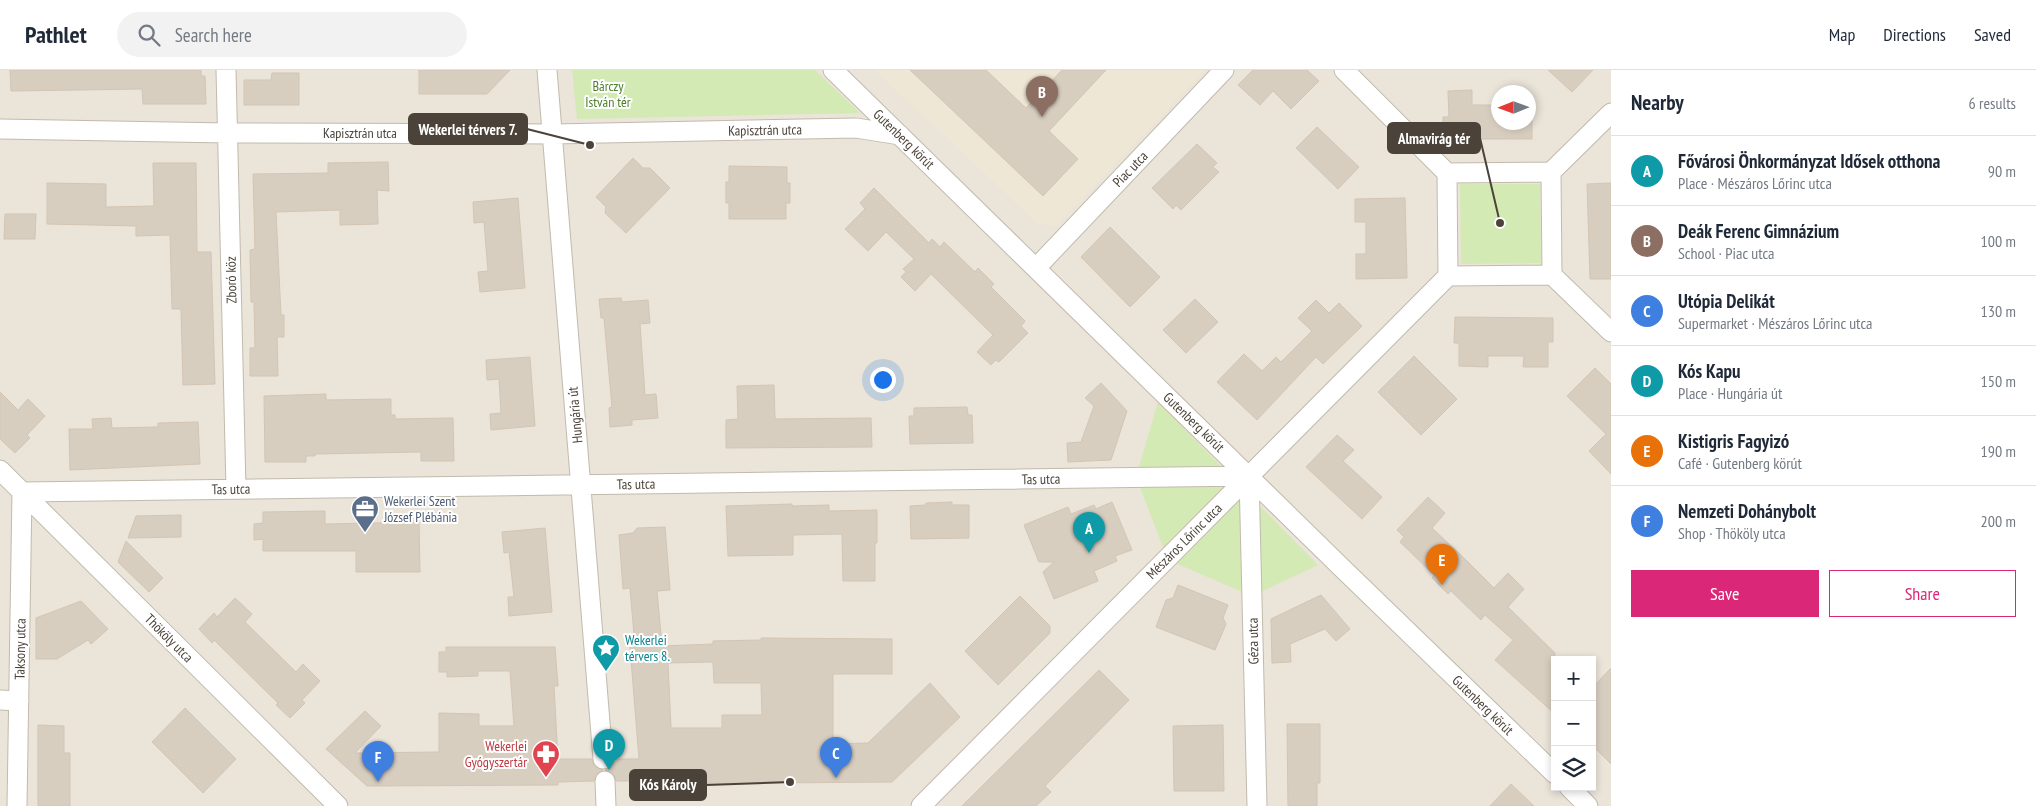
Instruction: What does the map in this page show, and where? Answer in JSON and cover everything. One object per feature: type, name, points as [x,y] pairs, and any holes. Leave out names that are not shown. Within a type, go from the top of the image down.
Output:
[{"type":"street","name":"Zboró köz","points":[[226,70],[236,489]]},
{"type":"street","name":"Hungária út","points":[[547,70],[603,759]]},
{"type":"street","name":"Gutenberg körút","points":[[833,70],[1551,770]]},
{"type":"street","name":"Piac utca","points":[[1036,268],[1224,70]]},
{"type":"street","points":[[1344,70],[1448,173],[1448,276],[1552,275],[1611,332]]},
{"type":"street","points":[[1448,173],[1551,172],[1611,113]]},
{"type":"street","name":"Kapisztrán utca","points":[[0,129],[227,133],[552,134],[856,128],[900,135]]},
{"type":"street","points":[[1551,172],[1552,275]]},
{"type":"street","name":"Mészáros Lőrinc utca","points":[[920,806],[1448,276]]},
{"type":"street","name":"Thököly utca","points":[[0,470],[338,806]]},
{"type":"street","name":"Tas utca","points":[[22,492],[1249,476]]},
{"type":"street","name":"Géza utca","points":[[1249,476],[1257,806]]},
{"type":"street","name":"Taksony utca","points":[[17,806],[22,492]]},
{"type":"street","points":[[0,700],[19,700]]},
{"type":"street","points":[[605,781],[606,806]]},
{"type":"street","points":[[1573,791],[1588,806]]},
{"type":"shaded area","points":[[0,70],[1611,70],[1611,806],[0,806]]},
{"type":"shaded area","points":[[875,70],[1205,70],[1055,227],[1037,223]]},
{"type":"green space","name":"Bárczy István tér","points":[[572,70],[815,70],[860,113],[577,119]]},
{"type":"green space","points":[[1460,184],[1540,184],[1541,263],[1461,264]]},
{"type":"green space","points":[[1158,402],[1318,565],[1252,596],[1168,560],[1136,477]]},
{"type":"building","points":[[10,70],[201,70],[201,76],[205,76],[206,104],[143,104],[142,89],[11,91]]},
{"type":"building","points":[[419,70],[510,70],[487,94],[419,94]]},
{"type":"building","points":[[910,70],[986,70],[1026,108],[1062,70],[1106,70],[1049,131],[1078,159],[1043,196]]},
{"type":"building","points":[[1253,70],[1307,70],[1319,81],[1291,109],[1273,91],[1260,105],[1238,85]]},
{"type":"building","points":[[1548,70],[1593,70],[1572,92]]},
{"type":"building","points":[[272,73],[299,73],[299,105],[244,105],[244,80],[271,80]]},
{"type":"building","points":[[1472,90],[1472,105],[1491,105],[1491,130],[1532,130],[1532,139],[1443,139],[1443,117],[1449,117],[1448,91]]},
{"type":"building","points":[[1317,127],[1359,167],[1338,189],[1296,148]]},
{"type":"building","points":[[1197,144],[1217,163],[1213,167],[1219,172],[1181,210],[1176,205],[1173,209],[1152,188]]},
{"type":"building","points":[[633,158],[643,168],[650,168],[670,188],[626,233],[605,213],[606,207],[596,197]]},
{"type":"building","points":[[388,162],[389,191],[377,190],[378,224],[340,225],[340,210],[276,212],[281,315],[284,315],[284,337],[277,337],[278,376],[250,376],[250,348],[255,348],[254,302],[251,302],[250,250],[255,249],[253,174],[328,173],[328,163]]},
{"type":"building","points":[[153,163],[196,163],[197,252],[211,252],[215,384],[183,385],[181,309],[172,309],[170,235],[136,236],[136,226],[47,224],[47,183],[106,184],[106,207],[154,206]]},
{"type":"building","points":[[729,166],[787,167],[787,183],[790,183],[790,203],[786,203],[786,219],[729,219],[729,203],[726,203],[726,182],[729,182]]},
{"type":"building","points":[[1611,183],[1611,279],[1590,279],[1587,184]]},
{"type":"building","points":[[874,188],[929,243],[932,239],[940,247],[944,242],[975,272],[978,268],[994,284],[991,287],[1025,321],[1021,326],[1028,333],[999,362],[996,360],[991,365],[977,352],[993,335],[931,274],[915,291],[901,277],[906,272],[903,269],[914,259],[886,232],[868,251],[845,229],[865,209],[860,203]]},
{"type":"building","points":[[518,198],[525,288],[480,292],[478,272],[488,271],[484,222],[474,223],[473,202]]},
{"type":"building","points":[[1405,198],[1407,278],[1356,279],[1356,254],[1366,254],[1366,222],[1355,222],[1355,199]]},
{"type":"building","points":[[5,214],[36,214],[35,239],[4,239]]},
{"type":"building","points":[[1110,227],[1160,277],[1130,307],[1081,257]]},
{"type":"building","points":[[621,298],[622,302],[648,300],[650,323],[640,324],[645,395],[656,394],[658,418],[632,420],[632,425],[610,427],[609,408],[612,407],[604,318],[601,318],[599,299]]},
{"type":"building","points":[[1195,299],[1218,322],[1186,353],[1163,330]]},
{"type":"building","points":[[1316,300],[1329,313],[1339,303],[1362,326],[1323,364],[1316,357],[1257,420],[1217,382],[1244,354],[1262,371],[1276,357],[1281,362],[1312,331],[1298,318]]},
{"type":"building","points":[[1455,317],[1553,318],[1553,342],[1548,342],[1548,367],[1523,367],[1524,356],[1488,356],[1488,367],[1459,366],[1459,343],[1454,343]]},
{"type":"building","points":[[1414,356],[1457,399],[1421,435],[1378,392]]},
{"type":"building","points":[[530,357],[535,426],[491,430],[490,414],[501,413],[499,379],[487,380],[486,360]]},
{"type":"building","points":[[1595,368],[1611,384],[1611,474],[1589,451],[1606,434],[1567,396]]},
{"type":"building","points":[[1101,383],[1127,411],[1111,460],[1068,462],[1067,443],[1081,442],[1094,406],[1085,398]]},
{"type":"building","points":[[774,385],[775,419],[871,418],[872,447],[726,448],[726,420],[738,419],[737,386]]},
{"type":"building","points":[[0,392],[18,410],[28,399],[45,416],[27,435],[30,438],[15,453],[0,439]]},
{"type":"building","points":[[326,394],[326,400],[391,399],[391,415],[395,415],[395,419],[453,418],[454,461],[421,461],[421,452],[315,454],[315,456],[306,456],[306,462],[265,462],[264,396]]},
{"type":"building","points":[[967,407],[968,415],[972,415],[973,443],[910,444],[909,416],[914,416],[914,408]]},
{"type":"building","points":[[111,418],[112,428],[158,427],[158,423],[198,422],[200,464],[70,470],[69,429],[93,429],[92,419]]},
{"type":"building","points":[[1337,435],[1354,450],[1343,461],[1382,497],[1362,519],[1306,467]]},
{"type":"building","points":[[1428,497],[1445,513],[1432,528],[1494,588],[1508,573],[1524,589],[1508,607],[1555,653],[1555,656],[1551,656],[1551,710],[1495,660],[1513,640],[1485,615],[1481,620],[1451,591],[1448,594],[1432,578],[1434,575],[1400,542],[1404,537],[1397,530]]},
{"type":"building","points":[[952,502],[952,505],[969,505],[969,538],[911,539],[910,506]]},
{"type":"building","points":[[1112,502],[1132,550],[1115,556],[1117,561],[1094,571],[1098,581],[1054,599],[1043,572],[1054,562],[1039,562],[1024,525],[1068,507],[1071,514],[1094,505],[1096,509]]},
{"type":"building","points":[[792,504],[792,506],[829,505],[829,511],[877,510],[875,581],[843,581],[842,534],[793,535],[793,555],[728,556],[726,506]]},
{"type":"building","points":[[325,511],[325,524],[419,522],[420,572],[356,572],[356,551],[263,551],[263,539],[254,540],[254,524],[263,523],[263,512]]},
{"type":"building","points":[[181,515],[181,537],[128,538],[136,516]]},
{"type":"building","points":[[665,527],[670,590],[657,591],[662,646],[713,644],[713,641],[761,640],[761,638],[892,639],[892,674],[833,674],[833,744],[868,743],[930,683],[960,717],[892,782],[639,784],[639,781],[616,781],[614,775],[605,770],[613,764],[614,759],[639,759],[630,647],[635,647],[630,588],[623,589],[619,535],[633,533],[637,528]],"holes":[[[713,662],[714,683],[761,683],[762,715],[722,715],[722,728],[671,728],[668,663]]]},
{"type":"building","points":[[545,528],[552,612],[509,616],[508,597],[514,597],[509,552],[504,553],[502,532]]},
{"type":"building","points":[[126,541],[163,578],[149,592],[118,562]]},
{"type":"building","points":[[1178,585],[1228,605],[1223,618],[1226,624],[1215,650],[1156,627],[1166,600],[1173,598]]},
{"type":"building","points":[[1321,595],[1350,629],[1336,641],[1325,629],[1290,644],[1291,662],[1272,663],[1271,619]]},
{"type":"building","points":[[1020,596],[1050,626],[1050,633],[998,685],[965,651]]},
{"type":"building","points":[[235,598],[252,614],[245,622],[296,672],[303,664],[320,681],[302,700],[305,703],[290,718],[276,705],[278,703],[214,640],[212,643],[199,629],[214,613],[217,617]]},
{"type":"building","points":[[81,601],[108,629],[91,644],[88,640],[57,659],[36,659],[36,618]]},
{"type":"building","points":[[446,647],[555,647],[558,686],[554,686],[558,759],[592,759],[594,766],[603,770],[595,775],[594,781],[558,782],[558,785],[367,786],[326,749],[365,711],[381,726],[355,753],[439,752],[439,713],[479,714],[479,726],[514,726],[510,671],[478,671],[478,676],[447,677],[447,672],[439,672],[439,652],[446,652]]},
{"type":"building","points":[[1611,668],[1611,764],[1596,749],[1596,684]]},
{"type":"building","points":[[1099,670],[1129,700],[1045,786],[1051,792],[1036,806],[962,806]]},
{"type":"building","points":[[185,708],[236,759],[203,793],[152,742]]},
{"type":"building","points":[[1287,724],[1320,724],[1320,783],[1317,783],[1317,806],[1288,806]]},
{"type":"building","points":[[38,725],[64,726],[64,753],[70,753],[70,806],[38,806]]},
{"type":"building","points":[[1223,725],[1224,791],[1174,791],[1173,726]]},
{"type":"building","points":[[1511,784],[1534,806],[1490,806]]},
{"type":"place","name":"Deák Ferenc Gimnázium","points":[[1042,117]]},
{"type":"place","name":"Wekerlei térvers 7.","points":[[590,145]]},
{"type":"place","name":"Almavirág tér","points":[[1500,223]]},
{"type":"place","name":"Wekerlei Szent József Plébánia","points":[[365,533]]},
{"type":"place","name":"Fővárosi Önkormányzat Idősek otthona","points":[[1089,553]]},
{"type":"place","name":"Kistigris Fagyizó","points":[[1442,585]]},
{"type":"place","name":"Wekerlei térvers 8.","points":[[606,672]]},
{"type":"place","name":"Kós Kapu","points":[[609,770]]},
{"type":"place","name":"Wekerlei Gyógyszertár","points":[[546,778]]},
{"type":"place","name":"Utópia Delikát","points":[[836,778]]},
{"type":"place","name":"Nemzeti Dohánybolt","points":[[378,782]]},
{"type":"place","name":"Kós Károly","points":[[790,782]]}]
